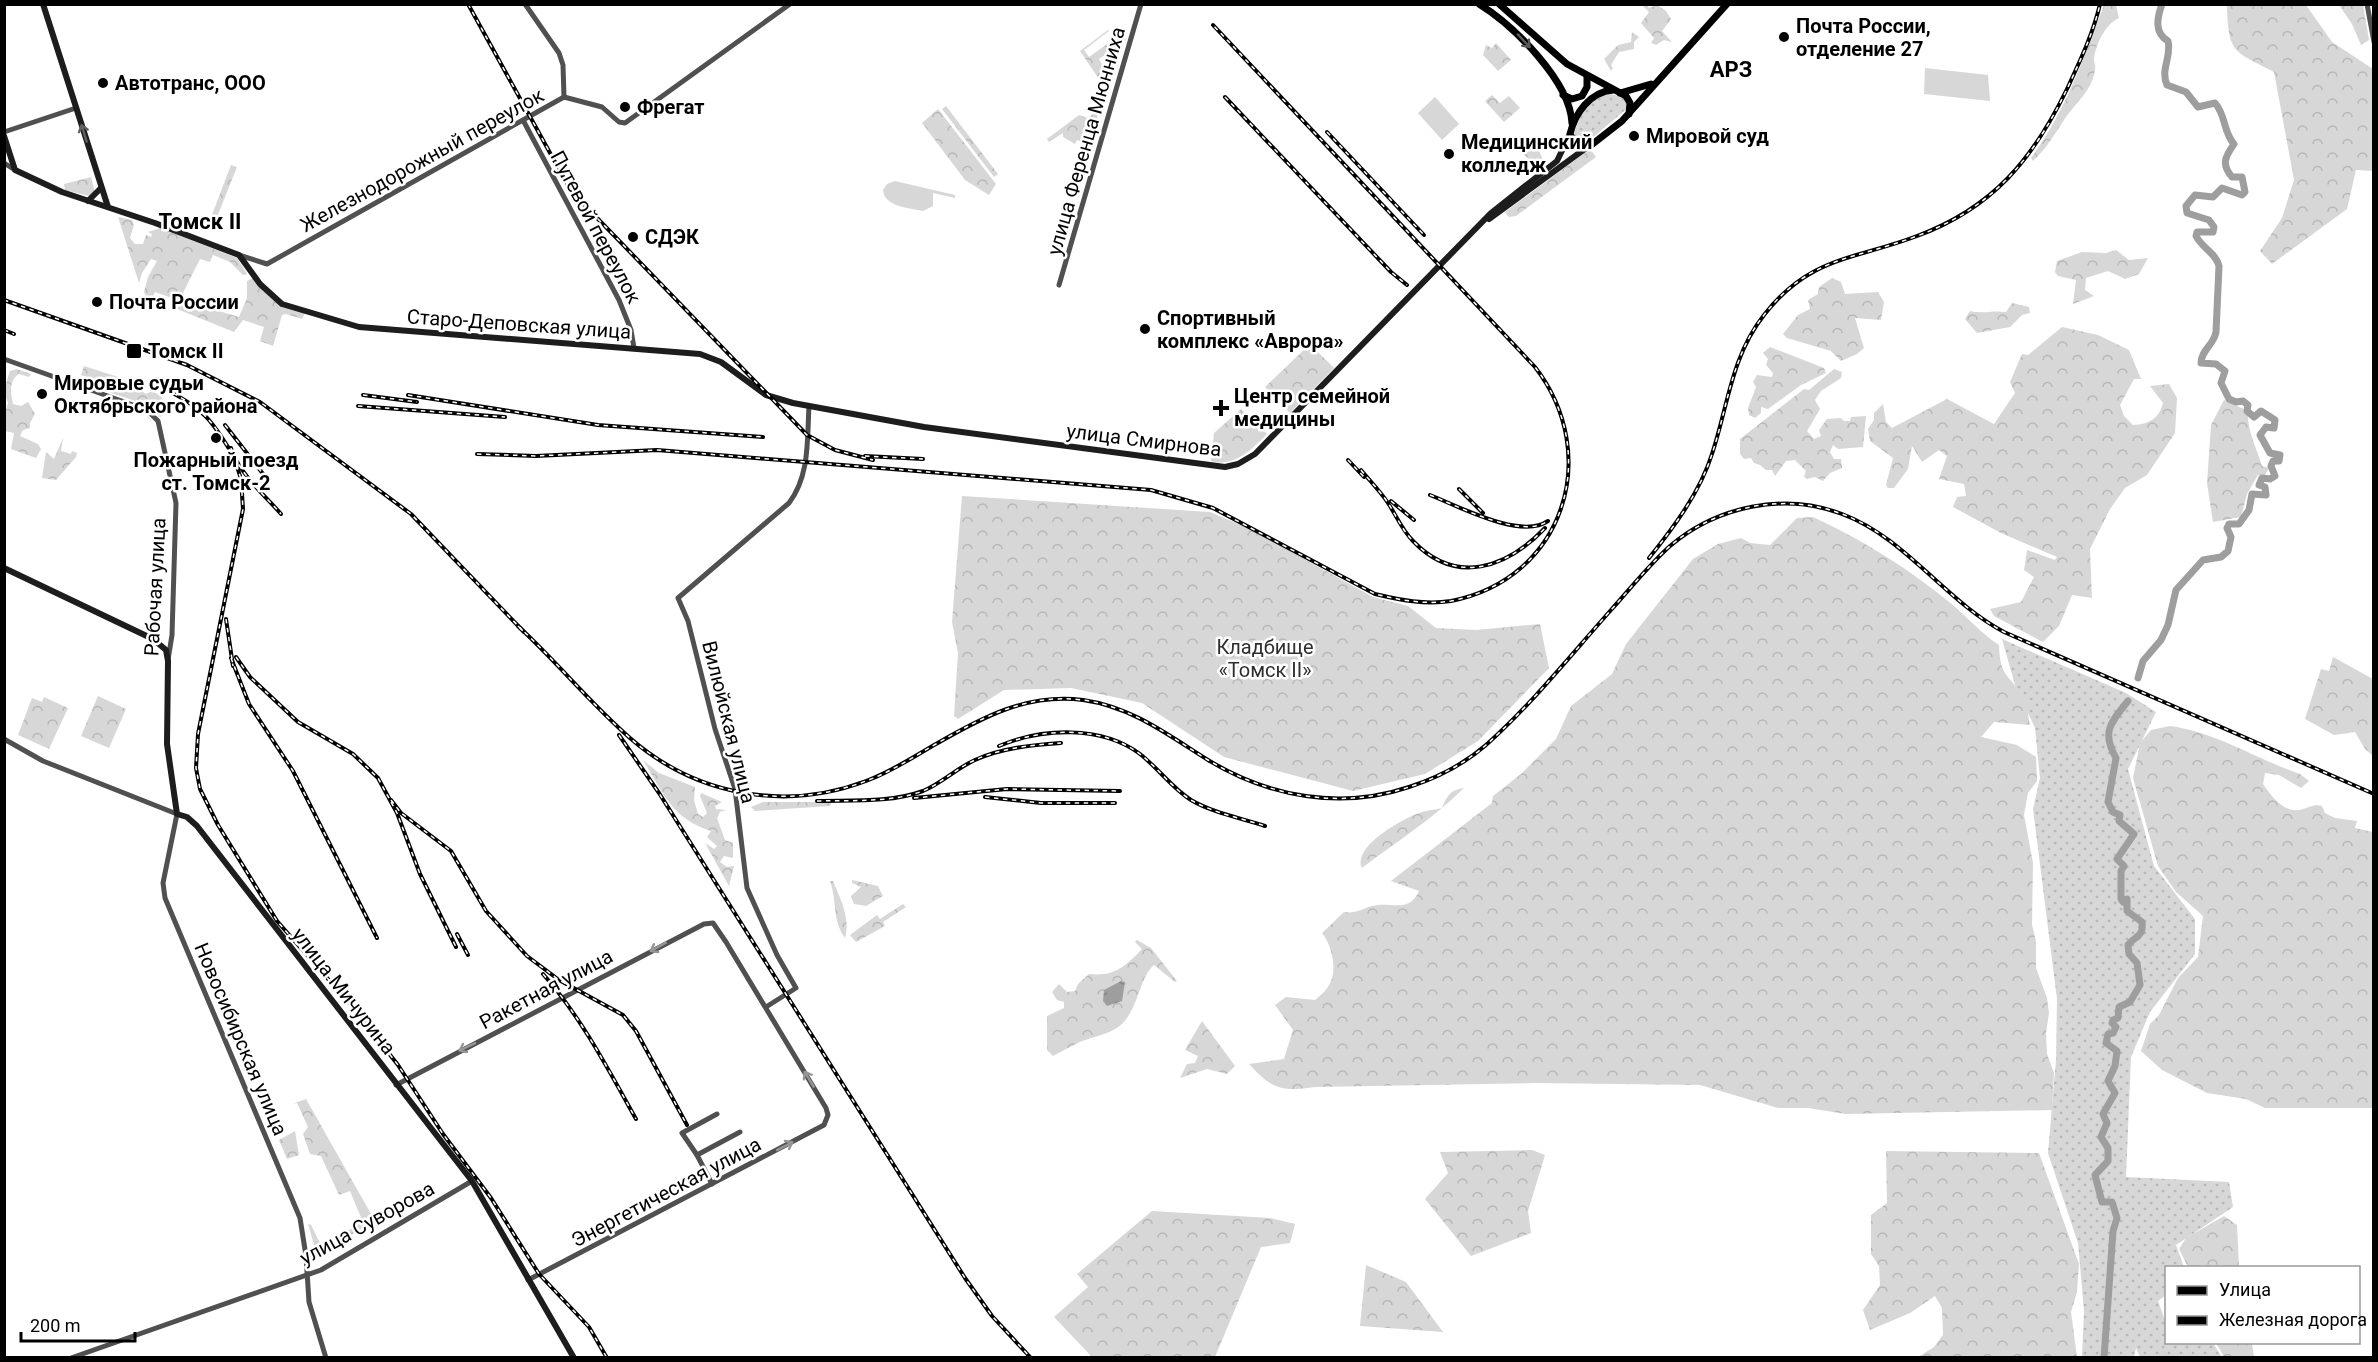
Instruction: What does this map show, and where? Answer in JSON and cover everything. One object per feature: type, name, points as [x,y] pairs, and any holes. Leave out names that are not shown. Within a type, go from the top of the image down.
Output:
[{"type":"main road","points":[[43,4],[108,207]]},
{"type":"main road","points":[[1479,4],[1507,24],[1531,48],[1563,95],[1570,111],[1572,126]]},
{"type":"main road","points":[[1499,4],[1555,55],[1587,76],[1617,91],[1630,103],[1629,114]]},
{"type":"main road","points":[[1654,83],[1641,89],[1602,92],[1589,101],[1577,113],[1572,126],[1570,134],[1573,144],[1586,148],[1629,114],[1654,83],[1727,4]]},
{"type":"main road","points":[[1563,95],[1572,99],[1582,96],[1587,87],[1587,76]]},
{"type":"main road","points":[[4,134],[15,170],[62,192],[239,255]]},
{"type":"main road","name":"улица Смирнова","points":[[809,406],[924,427],[1230,467],[1255,454],[1497,207],[1557,161],[1570,134]]},
{"type":"main road","name":"улица Смирнова","points":[[1486,220],[1586,148]]},
{"type":"main road","points":[[88,201],[101,188]]},
{"type":"main road","name":"Старо-Деповская улица","points":[[239,255],[260,284],[282,304],[359,327],[634,348],[712,357],[766,395],[809,406]]},
{"type":"main road","points":[[4,568],[168,647]]},
{"type":"main road","name":"Рабочая улица","points":[[168,647],[166,733],[177,814]]},
{"type":"main road","name":"улица Мичурина","points":[[177,814],[196,826],[472,1181],[574,1358]]},
{"type":"street","points":[[525,4],[560,53],[563,65],[564,97]]},
{"type":"street","name":"Железнодорожный переулок","points":[[239,255],[267,264],[524,122],[564,97],[602,107],[619,122],[626,123],[790,4]]},
{"type":"street","name":"улица Ференца Мюнниха","points":[[1059,285],[1141,4]]},
{"type":"street","points":[[2367,4],[2373,42]]},
{"type":"street","points":[[4,134],[76,108]]},
{"type":"street","name":"Путевой переулок","points":[[524,122],[619,300],[632,330],[634,348]]},
{"type":"street","points":[[4,163],[15,170]]},
{"type":"street","name":"Рабочая улица","points":[[4,359],[147,410],[158,421],[176,502],[172,635],[168,647]]},
{"type":"street","name":"Вилюйская улица","points":[[766,1007],[796,988],[777,955],[749,896],[742,860],[735,789],[715,729],[688,621],[678,598],[789,503],[803,480],[809,406]]},
{"type":"street","points":[[161,643],[169,641],[172,635]]},
{"type":"street","name":"улица Мичурина","points":[[4,739],[43,761],[177,814]]},
{"type":"street","name":"Новосибирская улица","points":[[177,814],[163,883],[165,898],[300,1218],[306,1247],[309,1302],[326,1358]]},
{"type":"street","name":"Ракетная улица","points":[[396,1085],[406,1077],[564,999],[672,939],[711,922],[766,1007]]},
{"type":"street","name":"Энергетическая улица","points":[[528,1280],[818,1129],[826,1119],[826,1108],[766,1007]]},
{"type":"street","points":[[712,1184],[682,1133],[717,1114]]},
{"type":"street","points":[[697,1155],[740,1132]]},
{"type":"street","name":"улица Суворова","points":[[71,1358],[321,1270],[472,1181]]},
{"type":"green space","points":[[1642,5],[1647,5],[1649,8],[1657,5],[1666,11],[1671,19],[1662,31],[1672,42],[1664,40],[1656,45],[1651,43],[1654,38],[1641,23],[1649,12]]},
{"type":"green space","points":[[2104,5],[2116,5],[2119,18],[2110,25],[2099,41],[2091,83],[2033,161],[2031,158],[2054,122],[2073,84]]},
{"type":"green space","points":[[2227,5],[2306,5],[2332,42],[2373,69],[2373,171],[2356,170],[2347,209],[2272,264],[2260,251],[2282,218],[2294,180],[2274,72],[2250,60],[2236,49],[2229,33]]},
{"type":"green space","points":[[2339,5],[2363,5],[2369,40],[2361,45],[2352,24]]},
{"type":"green space","points":[[1108,30],[1084,50],[1089,57],[1121,34],[1126,40],[1099,59],[1105,70],[1103,85],[1080,51]]},
{"type":"green space","points":[[1632,32],[1639,37],[1634,42],[1634,49],[1619,52],[1611,65],[1613,68],[1611,71],[1604,59],[1618,45],[1631,42]]},
{"type":"green space","points":[[1496,43],[1511,60],[1498,71],[1483,55],[1486,45],[1492,48]]},
{"type":"green space","points":[[1925,68],[1988,75],[1990,101],[1924,94]]},
{"type":"green space","points":[[1611,94],[1623,97],[1629,107],[1586,143],[1577,143],[1574,135],[1586,108],[1597,99]]},
{"type":"green space","points":[[1492,95],[1500,103],[1509,96],[1520,108],[1504,122],[1485,101]]},
{"type":"green space","points":[[1435,97],[1459,124],[1442,140],[1418,113]]},
{"type":"green space","points":[[946,106],[998,174],[994,177],[942,109]]},
{"type":"green space","points":[[938,109],[996,184],[989,195],[965,180],[922,123]]},
{"type":"green space","points":[[1097,113],[1097,128],[1086,150],[1081,147],[1080,141],[1077,140],[1075,144],[1063,137],[1063,133],[1049,142],[1047,139],[1079,115],[1088,118]]},
{"type":"green space","points":[[1516,139],[1526,141],[1537,149],[1543,162],[1538,167],[1518,150],[1510,147],[1511,141]]},
{"type":"green space","points":[[1590,149],[1596,157],[1516,216],[1509,217],[1505,212]]},
{"type":"green space","points":[[231,165],[237,167],[213,227],[208,225]]},
{"type":"green space","points":[[91,177],[95,192],[89,196],[65,190],[64,184]]},
{"type":"green space","points":[[895,181],[955,195],[955,198],[933,193],[933,206],[923,211],[899,206],[884,196],[883,190],[887,184]]},
{"type":"green space","points":[[118,217],[132,220],[134,225],[130,238],[135,244],[143,244],[146,235],[151,237],[152,234],[148,232],[160,228],[237,258],[247,274],[243,275],[230,262],[213,255],[210,262],[200,259],[183,293],[172,298],[155,292],[152,298],[146,296],[144,292],[148,277],[157,261],[151,259],[139,283]]},
{"type":"green space","points":[[2116,250],[2129,260],[2148,258],[2139,274],[2125,279],[2108,271],[2086,278],[2085,290],[2094,296],[2073,304],[2076,280],[2058,276],[2055,272],[2057,261],[2082,252],[2106,253]]},
{"type":"green space","points":[[253,278],[281,306],[305,313],[302,319],[282,315],[273,346],[260,341],[264,327],[243,320],[234,332],[177,309],[179,303],[193,303],[239,317],[247,298],[247,281]]},
{"type":"green space","points":[[1832,278],[1841,282],[1845,294],[1878,292],[1884,302],[1881,320],[1855,318],[1864,348],[1841,361],[1831,351],[1787,338],[1783,334],[1798,315],[1810,309],[1808,300],[1818,294],[1819,287]]},
{"type":"green space","points":[[2012,303],[2029,307],[2030,313],[2022,315],[2010,327],[1977,333],[1965,319],[1970,311],[2006,312]]},
{"type":"green space","points":[[2062,327],[2098,335],[2129,350],[2141,379],[2134,379],[2120,405],[2124,416],[2133,425],[2152,420],[2159,413],[2163,403],[2150,386],[2169,384],[2177,398],[2175,433],[2147,475],[2125,488],[2110,509],[2090,549],[2092,598],[2072,595],[2059,626],[2043,642],[1994,616],[1990,609],[2021,602],[2034,577],[2024,570],[2027,550],[2055,560],[2057,557],[2001,533],[1953,507],[1957,497],[1966,496],[1964,484],[1939,479],[1947,456],[1939,450],[1922,462],[1912,446],[1908,469],[1894,488],[1888,488],[1886,485],[1893,458],[1870,441],[1868,429],[1874,420],[1874,413],[1883,404],[1886,422],[1892,428],[1947,399],[1994,424],[2015,393],[2010,382],[2022,354],[2028,355]]},
{"type":"green space","points":[[1310,344],[1334,368],[1290,413],[1265,387]]},
{"type":"green space","points":[[1770,347],[1824,368],[1826,373],[1801,385],[1768,409],[1761,407],[1761,413],[1755,418],[1749,415],[1748,408],[1756,387],[1753,382],[1757,375],[1772,377],[1773,373],[1766,365],[1768,359],[1763,353]]},
{"type":"green space","points":[[84,366],[118,377],[119,383],[129,383],[146,394],[152,391],[161,396],[167,413],[160,417],[145,404],[95,388],[92,386],[93,379],[81,375]]},
{"type":"green space","points":[[17,369],[31,374],[29,377],[19,374],[13,380],[11,392],[13,404],[21,406],[28,402],[35,414],[30,428],[23,430],[20,436],[38,444],[41,449],[36,458],[11,449],[14,433],[5,431],[5,413],[8,403],[6,383],[10,371]]},
{"type":"green space","points":[[1834,369],[1842,372],[1841,378],[1821,391],[1815,400],[1820,409],[1807,431],[1814,439],[1821,436],[1819,430],[1827,419],[1841,418],[1844,421],[1850,421],[1851,417],[1866,416],[1863,447],[1838,449],[1833,445],[1830,452],[1834,459],[1841,459],[1842,468],[1830,473],[1823,481],[1815,477],[1807,479],[1804,477],[1806,471],[1795,460],[1786,461],[1775,476],[1772,470],[1766,470],[1754,463],[1751,458],[1744,459],[1740,454],[1740,439],[1804,389],[1809,390]]},
{"type":"green space","points":[[2224,400],[2248,411],[2250,432],[2262,466],[2269,468],[2265,475],[2258,475],[2247,494],[2241,517],[2213,522],[2207,483],[2211,425]]},
{"type":"green space","points":[[1241,409],[1267,434],[1242,456],[1227,462],[1211,461],[1214,433]]},
{"type":"green space","points":[[63,438],[61,451],[77,453],[76,457],[56,480],[42,478],[46,452],[54,459]]},
{"type":"green space","name":"Кладбище «Томск II»","points":[[962,496],[1210,512],[1250,529],[1373,597],[1408,606],[1436,628],[1476,630],[1540,624],[1549,668],[1478,741],[1425,774],[1353,791],[1224,757],[1142,703],[1071,688],[1004,690],[958,719],[954,716],[958,653],[952,622]]},
{"type":"green space","points":[[1813,517],[1886,557],[1921,580],[1954,606],[1999,645],[2003,669],[2025,700],[2030,725],[1994,722],[1981,737],[2017,745],[2036,757],[2037,781],[2028,793],[2024,815],[2033,863],[2032,925],[2036,941],[2036,968],[2047,998],[2049,1013],[2046,1033],[2047,1054],[2054,1073],[2052,1110],[1846,1114],[1808,1108],[1778,1108],[1700,1085],[1535,1083],[1285,1089],[1271,1084],[1249,1064],[1284,1059],[1293,1030],[1275,1005],[1286,997],[1315,1000],[1332,979],[1333,958],[1329,944],[1322,933],[1344,912],[1355,912],[1379,905],[1405,905],[1415,898],[1419,891],[1391,881],[1492,803],[1493,796],[1521,774],[1556,739],[1571,706],[1612,674],[1626,644],[1693,559],[1718,544],[1741,538],[1750,543],[1770,545],[1797,518]]},
{"type":"green space","points":[[2002,639],[2126,693],[2156,712],[2128,769],[2154,866],[2195,919],[2195,954],[2150,1012],[2131,1057],[2126,1177],[2229,1182],[2233,1207],[2176,1245],[2184,1266],[2165,1266],[2165,1296],[2158,1301],[2165,1320],[2165,1344],[2214,1344],[2222,1357],[2140,1357],[2136,1348],[2134,1357],[2082,1357],[2084,1311],[2078,1243],[2048,1153],[2056,1060],[2057,999],[2033,809],[2040,778],[2035,728],[2015,685]]},
{"type":"green space","points":[[2333,657],[2373,679],[2373,756],[2365,749],[2355,732],[2334,735],[2305,719],[2321,669],[2329,671]]},
{"type":"green space","points":[[98,696],[126,709],[109,748],[81,736]]},
{"type":"green space","points":[[44,697],[68,708],[49,749],[18,735],[32,698],[42,702]]},
{"type":"green space","points":[[2170,726],[2204,734],[2300,774],[2309,781],[2301,788],[2279,775],[2265,773],[2263,784],[2285,807],[2296,810],[2322,806],[2325,813],[2335,818],[2357,821],[2355,828],[2373,832],[2373,1108],[2265,1108],[2246,1099],[2207,1093],[2162,1070],[2141,1051],[2150,1024],[2159,1015],[2178,978],[2198,957],[2203,916],[2176,892],[2158,866],[2133,778],[2140,743],[2151,730]]},
{"type":"green space","points":[[643,760],[659,773],[695,787],[694,800],[698,814],[703,817],[707,813],[700,796],[701,793],[722,802],[715,806],[716,809],[726,810],[720,812],[717,818],[725,840],[733,843],[733,858],[724,856],[720,862],[727,867],[734,866],[729,886],[705,843],[714,849],[717,846],[707,837],[711,831],[697,826],[677,812],[663,794]]},
{"type":"green space","points":[[1464,788],[1452,799],[1442,808],[1450,794]]},
{"type":"green space","points":[[763,802],[832,802],[830,806],[755,811],[751,807]]},
{"type":"green space","points":[[1442,808],[1362,868],[1361,860],[1364,852],[1379,836],[1414,815]]},
{"type":"green space","points":[[852,880],[878,886],[883,896],[866,906],[854,904],[851,896],[861,887],[852,883]]},
{"type":"green space","points":[[830,881],[833,881],[844,909],[847,923],[845,938],[836,917]]},
{"type":"green space","points":[[903,904],[906,907],[883,922],[885,926],[856,942],[850,935],[877,915],[880,919]]},
{"type":"green space","points":[[1137,940],[1151,948],[1177,981],[1175,982],[1154,965],[1122,1024],[1053,1056],[1047,1050],[1047,1016],[1064,1008],[1064,1002],[1057,1000],[1052,992],[1059,984],[1067,992],[1075,991],[1078,984],[1089,974],[1106,974],[1119,969],[1142,949],[1135,942]]},
{"type":"green space","points":[[1202,1021],[1235,1066],[1227,1074],[1207,1069],[1180,1078],[1187,1064],[1195,1063],[1198,1056],[1185,1050]]},
{"type":"green space","points":[[306,1099],[375,1221],[317,1255],[308,1224],[311,1225],[321,1245],[363,1222],[350,1191],[339,1195],[321,1156],[310,1154],[303,1134],[308,1127],[297,1103],[292,1104]]},
{"type":"green space","points":[[295,1131],[299,1155],[287,1159],[279,1140]]},
{"type":"green space","points":[[1532,1150],[1545,1155],[1528,1211],[1531,1233],[1471,1256],[1425,1199],[1448,1173],[1440,1152]]},
{"type":"green space","points":[[1886,1151],[2039,1153],[2079,1264],[2077,1292],[2071,1312],[2077,1357],[1918,1357],[1934,1347],[1943,1335],[1942,1308],[1935,1296],[1910,1313],[1870,1330],[1863,1310],[1880,1285],[1879,1266],[1871,1254],[1871,1215],[1887,1203]]},
{"type":"green space","points":[[1152,1211],[1270,1218],[1295,1224],[1290,1243],[1261,1247],[1215,1357],[1092,1357],[1054,1317],[1088,1287],[1077,1274]]},
{"type":"green space","points":[[2224,1216],[2237,1225],[2239,1266],[2188,1266],[2179,1249],[2186,1238]]},
{"type":"green space","points":[[1366,1265],[1406,1282],[1443,1332],[1360,1326]]},
{"type":"green space","points":[[2217,1344],[2252,1344],[2254,1357],[2224,1357]]},
{"type":"water","points":[[1121,981],[1125,982],[1122,1001],[1107,1006],[1103,1001],[1104,990]]},
{"type":"waterway","points":[[2138,678],[2143,661],[2161,640],[2168,625],[2176,590],[2203,560],[2221,557],[2228,551],[2231,537],[2227,528],[2229,524],[2239,524],[2249,510],[2252,494],[2266,495],[2265,487],[2259,485],[2262,478],[2270,479],[2275,476],[2271,466],[2273,461],[2279,461],[2280,455],[2270,453],[2260,435],[2266,427],[2274,428],[2275,420],[2261,411],[2254,417],[2247,411],[2248,405],[2243,401],[2236,402],[2229,399],[2221,383],[2225,371],[2216,364],[2201,363],[2203,354],[2216,332],[2219,266],[2196,236],[2197,232],[2213,232],[2214,227],[2209,220],[2187,213],[2186,206],[2195,195],[2213,197],[2222,188],[2242,195],[2245,192],[2242,177],[2232,177],[2226,168],[2226,160],[2234,144],[2219,108],[2215,103],[2198,107],[2186,92],[2167,85],[2165,74],[2169,47],[2168,41],[2160,34],[2158,25],[2162,4]]},
{"type":"waterway","points":[[2104,1358],[2113,1231],[2117,1218],[2112,1202],[2102,1202],[2095,1175],[2108,1161],[2108,1148],[2101,1137],[2107,1123],[2103,1114],[2115,1093],[2108,1081],[2115,1066],[2117,1051],[2106,1043],[2108,1034],[2113,1033],[2116,1027],[2112,1023],[2118,1018],[2119,1007],[2130,1002],[2140,985],[2137,963],[2129,954],[2128,945],[2142,931],[2142,922],[2127,911],[2127,899],[2123,902],[2121,899],[2121,871],[2124,866],[2117,859],[2134,834],[2119,821],[2120,815],[2113,812],[2108,802],[2116,758],[2109,741],[2110,728],[2128,701]]},
{"type":"railway","points":[[468,4],[571,191],[807,435],[835,450],[873,460]]},
{"type":"railway","points":[[1649,558],[1677,521],[1701,482],[1712,454],[1737,365],[1753,331],[1764,315],[1798,281],[1816,270],[1944,225],[1989,196],[2025,159],[2054,114],[2086,47],[2100,4]]},
{"type":"railway","points":[[477,454],[536,456],[657,450],[1151,490],[1213,508],[1375,594],[1413,601],[1441,602],[1490,588],[1521,568],[1545,540],[1561,509],[1568,474],[1566,438],[1556,401],[1535,367],[1213,25]]},
{"type":"railway","points":[[1225,97],[1391,272],[1407,285]]},
{"type":"railway","points":[[1327,132],[1424,235]]},
{"type":"railway","points":[[4,300],[187,365],[260,402],[411,514],[524,632]]},
{"type":"railway","points":[[4,330],[14,334]]},
{"type":"railway","points":[[165,389],[193,405],[202,413],[218,431],[245,474],[281,514]]},
{"type":"railway","points":[[363,395],[417,402]]},
{"type":"railway","points":[[408,395],[598,425],[763,437]]},
{"type":"railway","points":[[358,406],[505,417]]},
{"type":"railway","points":[[225,425],[267,479]]},
{"type":"railway","points":[[231,448],[241,479],[243,509],[198,734],[196,768],[200,789],[218,825],[277,921],[351,1005],[398,1065],[443,1134],[491,1198],[539,1274],[589,1327],[607,1358]]},
{"type":"railway","points":[[865,456],[923,459]]},
{"type":"railway","points":[[1348,460],[1364,477]]},
{"type":"railway","points":[[1361,470],[1385,499],[1413,541],[1429,555],[1446,564],[1464,567],[1498,562],[1530,542],[1545,528]]},
{"type":"railway","points":[[1459,489],[1483,513]]},
{"type":"railway","points":[[1430,495],[1506,524],[1536,526],[1548,521]]},
{"type":"railway","points":[[1391,501],[1414,520]]},
{"type":"railway","points":[[518,626],[615,725],[655,757],[683,773],[712,785],[742,792],[772,796],[804,795],[835,790],[884,773],[988,716],[1024,704],[1063,699],[1101,704],[1134,715],[1231,773],[1256,783],[1306,796],[1357,798],[1409,787],[1450,770],[1478,752],[1535,697],[1654,561],[1689,532],[1730,512],[1774,504],[1797,504],[1820,507],[1865,525],[1906,553],[1982,619],[2004,632],[2374,794]]},
{"type":"railway","points":[[226,619],[233,666]]},
{"type":"railway","points":[[236,657],[250,677],[298,722],[353,754],[378,778],[397,813],[420,874],[456,947]]},
{"type":"railway","points":[[231,658],[249,704],[293,771],[377,938]]},
{"type":"railway","points":[[999,746],[1052,733],[1071,732],[1108,738],[1140,754],[1191,800],[1218,812],[1265,826]]},
{"type":"railway","points":[[619,735],[659,793],[965,1278],[992,1316],[1031,1358]]},
{"type":"railway","points":[[817,801],[871,800],[910,795],[930,788],[968,763],[985,756],[1017,748],[1061,743]]},
{"type":"railway","points":[[914,798],[1007,789],[1120,791]]},
{"type":"railway","points":[[985,797],[1041,803],[1115,803]]},
{"type":"railway","points":[[391,800],[401,813],[451,851],[486,911],[527,956],[559,980],[623,1015],[636,1031],[687,1125]]},
{"type":"railway","points":[[457,934],[468,955]]},
{"type":"railway","points":[[543,974],[582,1026],[636,1119]]},
{"type":"place","name":"Почта России, отделение 27","points":[[1784,37]]},
{"type":"place","name":"Автотранс, ООО","points":[[103,83]]},
{"type":"place","name":"Фрегат","points":[[625,107]]},
{"type":"place","name":"Мировой суд","points":[[1634,136]]},
{"type":"place","name":"Медицинский колледж","points":[[1449,154]]},
{"type":"place","name":"СДЭК","points":[[633,237]]},
{"type":"place","name":"Почта России","points":[[97,302]]},
{"type":"place","name":"Спортивный комплекс «Аврора»","points":[[1145,329]]},
{"type":"place","name":"Томск II","points":[[134,351]]},
{"type":"place","name":"Мировые судьи Октябрьского района","points":[[42,394]]},
{"type":"place","name":"Центр семейной медицины","points":[[1221,408]]},
{"type":"place","name":"Пожарный поезд ст. Томск-2","points":[[216,438]]},
{"type":"district","name":"АРЗ","points":[[1731,69]]},
{"type":"district","name":"Томск II","points":[[200,221]]}]
